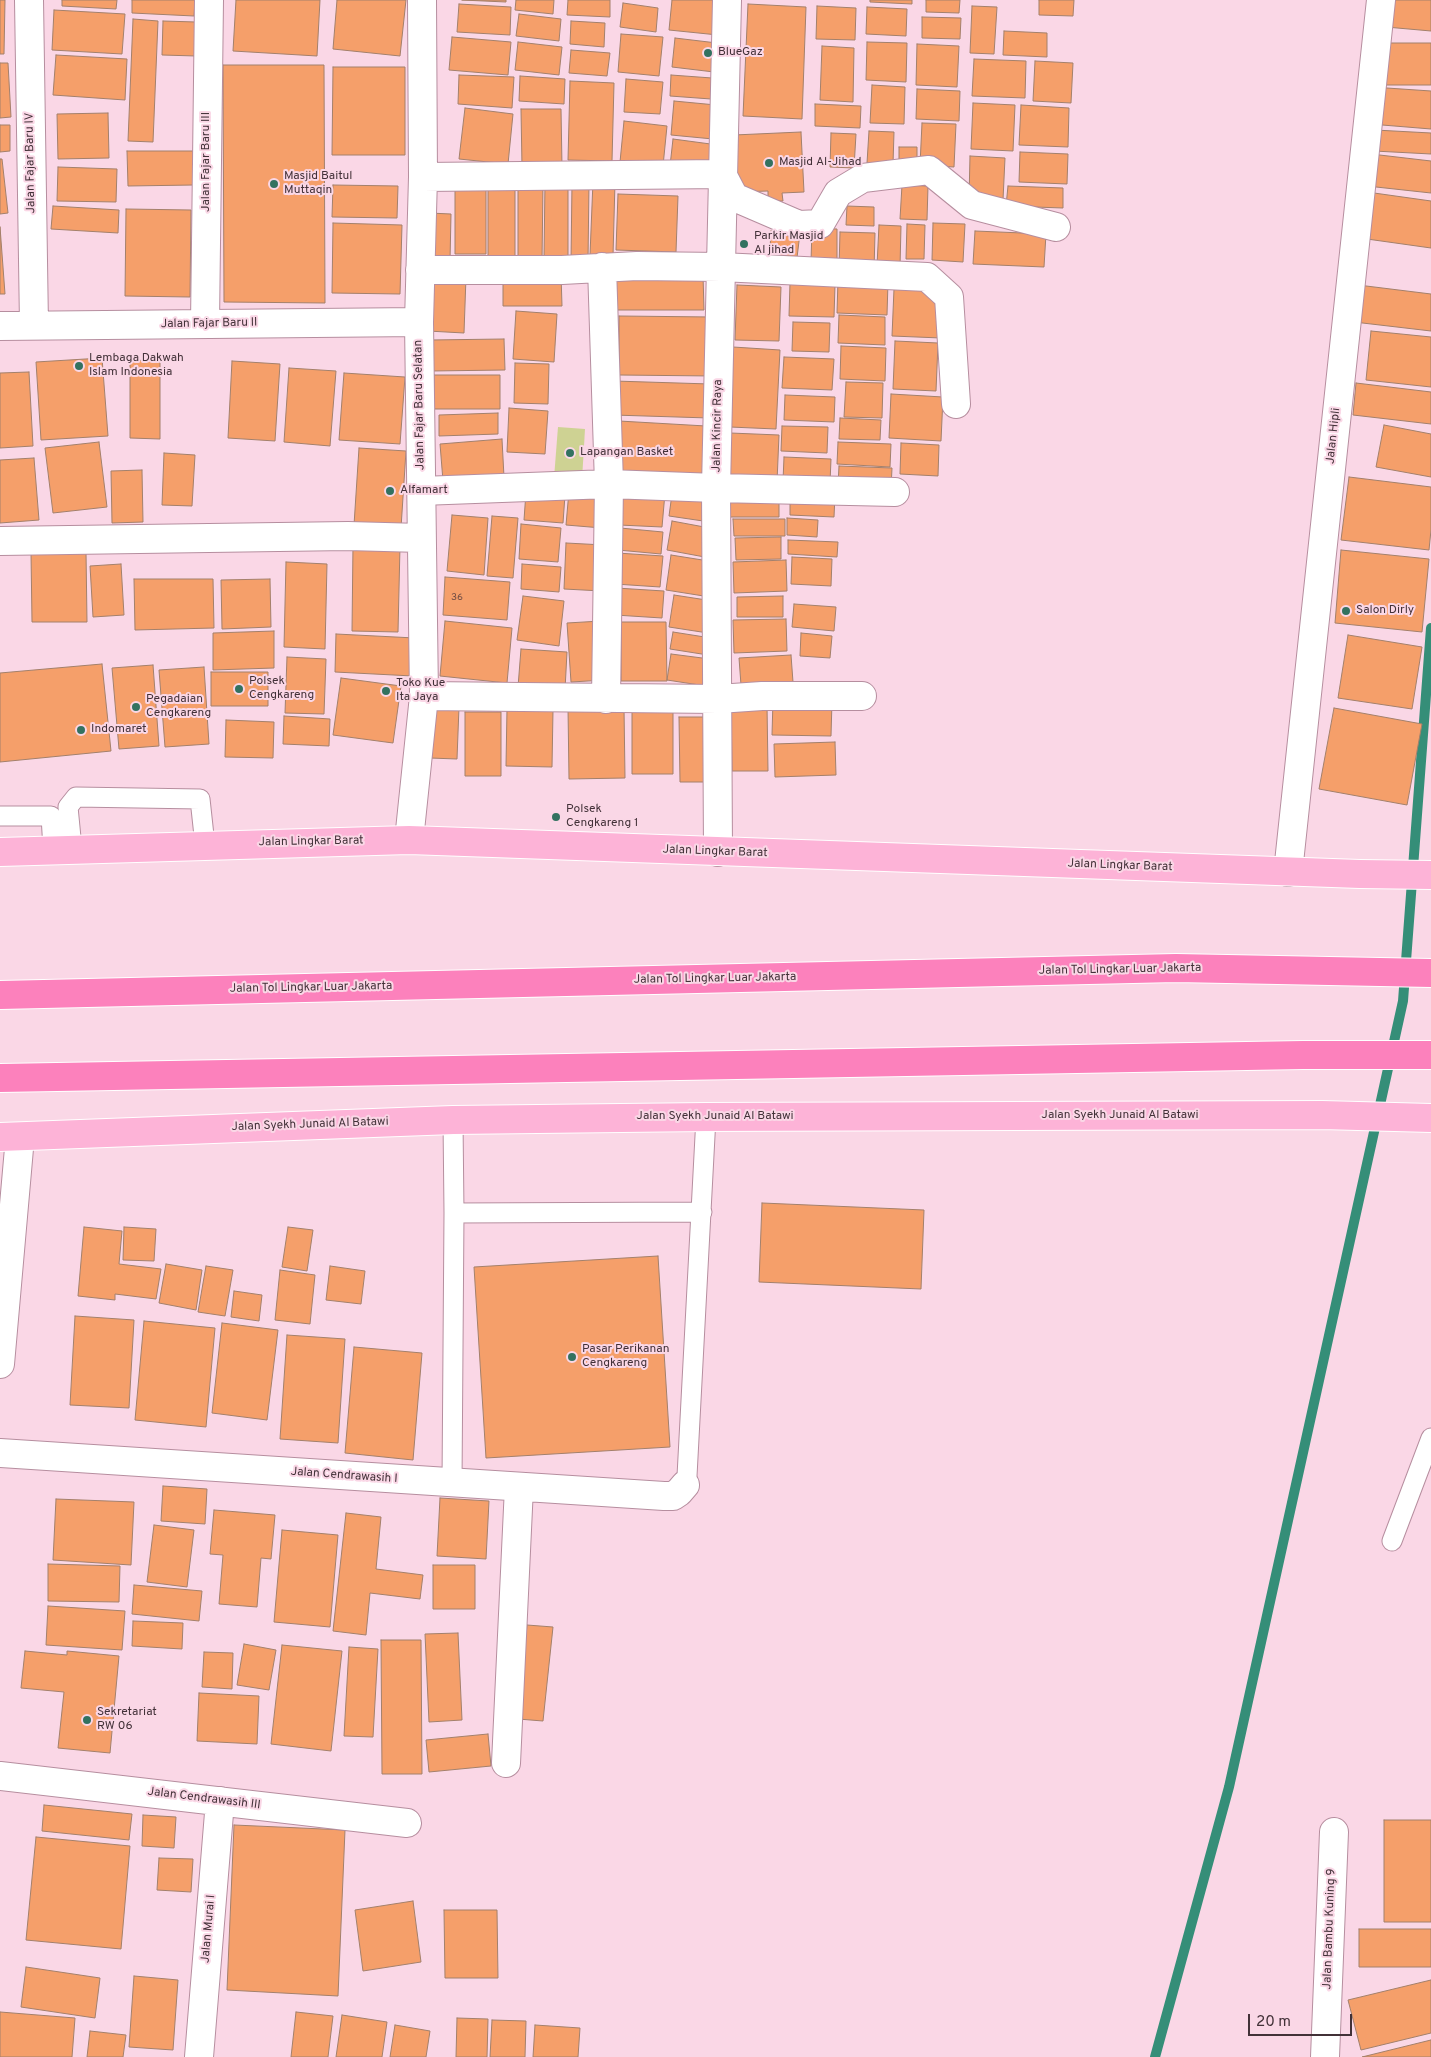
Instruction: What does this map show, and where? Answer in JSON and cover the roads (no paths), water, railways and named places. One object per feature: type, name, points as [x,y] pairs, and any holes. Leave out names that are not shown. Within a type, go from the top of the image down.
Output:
[{"type":"highway","name":"Jalan Tol Lingkar Luar Jakarta","points":[[0,994],[1176,968],[1431,973]]},
{"type":"highway","points":[[0,1078],[1302,1055],[1431,1055]]},
{"type":"main road","name":"Jalan Lingkar Barat","points":[[0,852],[63,848],[409,840],[1288,872],[1431,875]]},
{"type":"main road","name":"Jalan Syekh Junaid Al Batawi","points":[[10,1137],[453,1120],[706,1117],[1322,1115],[1431,1118]]},
{"type":"street","name":"Jalan Fajar Baru IV","points":[[29,0],[34,325]]},
{"type":"street","name":"Jalan Fajar Baru III","points":[[205,324],[208,0]]},
{"type":"street","name":"Jalan Fajar Baru Selatan","points":[[409,840],[424,696],[419,322],[423,177],[422,0]]},
{"type":"street","name":"Jalan Kincir Raya","points":[[718,852],[716,488],[727,0]]},
{"type":"street","name":"Jalan Hipli","points":[[1288,872],[1380,0]]},
{"type":"street","points":[[423,177],[722,174],[734,197],[799,225],[820,224],[838,193],[863,178],[929,170],[972,205],[1056,227]]},
{"type":"street","points":[[602,267],[609,484],[606,699]]},
{"type":"street","points":[[420,270],[562,270],[602,267],[721,268],[927,277],[949,297],[956,404]]},
{"type":"street","name":"Jalan Fajar Baru II","points":[[0,326],[419,322]]},
{"type":"street","points":[[420,491],[609,484],[895,492]]},
{"type":"street","points":[[0,541],[348,536],[421,538]]},
{"type":"street","points":[[424,696],[606,699],[862,696]]},
{"type":"street","points":[[0,1357],[10,1137]]},
{"type":"street","name":"Jalan Cendrawasih I","points":[[0,1452],[673,1496],[685,1485]]},
{"type":"street","points":[[506,1763],[519,1487]]},
{"type":"street","name":"Jalan Cendrawasih III","points":[[0,1776],[407,1823]]},
{"type":"street","name":"Jalan Murai I","points":[[199,2057],[220,1801]]},
{"type":"street","name":"Jalan Bambu Kuning 9","points":[[1325,2057],[1334,1832]]},
{"type":"lane","points":[[63,848],[68,807],[76,797],[200,799],[205,845]]},
{"type":"lane","points":[[0,816],[51,816],[63,848]]},
{"type":"lane","points":[[685,1485],[688,1476],[706,1117]]},
{"type":"lane","points":[[452,1483],[453,1120]]},
{"type":"lane","points":[[454,1213],[702,1212]]},
{"type":"lane","points":[[1392,1541],[1431,1438]]},
{"type":"waterway","points":[[1155,2057],[1229,1787],[1403,1001],[1431,628]]},
{"type":"place","name":"BlueGaz","points":[[708,53]]},
{"type":"place","name":"Masjid Al-Jihad","points":[[769,163]]},
{"type":"place","name":"Masjid Baitul Muttaqin","points":[[274,184]]},
{"type":"place","name":"Parkir Masjid Al jihad","points":[[744,244]]},
{"type":"place","name":"Lembaga Dakwah Islam Indonesia","points":[[79,366]]},
{"type":"place","name":"Lapangan Basket","points":[[570,453]]},
{"type":"place","name":"Alfamart","points":[[390,491]]},
{"type":"place","name":"Salon Dirly","points":[[1346,611]]},
{"type":"place","name":"Polsek Cengkareng","points":[[239,689]]},
{"type":"place","name":"Toko Kue Ita Jaya","points":[[386,691]]},
{"type":"place","name":"Pegadaian Cengkareng","points":[[136,707]]},
{"type":"place","name":"Indomaret","points":[[81,730]]},
{"type":"place","name":"Polsek Cengkareng 1","points":[[556,817]]},
{"type":"place","name":"Pasar Perikanan Cengkareng","points":[[572,1357]]},
{"type":"place","name":"Sekretariat RW 06","points":[[87,1720]]}]
